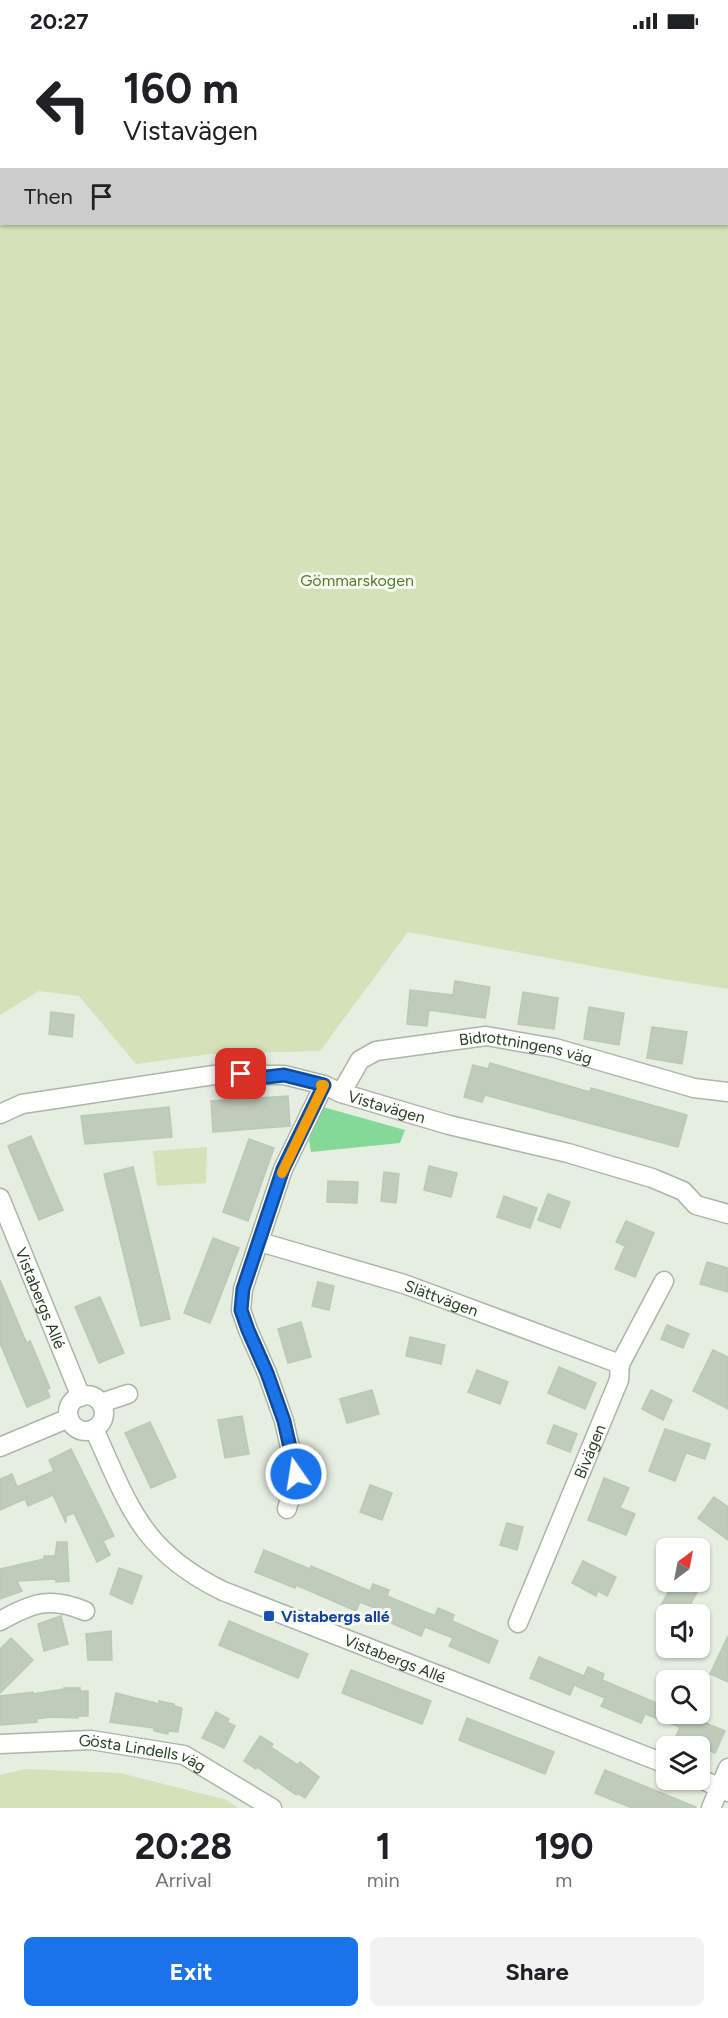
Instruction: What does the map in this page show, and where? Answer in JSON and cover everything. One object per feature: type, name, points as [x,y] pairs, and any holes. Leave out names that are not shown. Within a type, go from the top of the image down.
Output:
[{"type":"street","name":"Bidrottningens väg","points":[[341,1093],[360,1060],[376,1051],[486,1036],[555,1048],[694,1088],[728,1092]]},
{"type":"street","name":"Vistavägen","points":[[0,1114],[22,1104],[214,1075],[284,1075],[324,1085],[341,1093],[459,1127],[568,1153],[652,1178],[682,1191],[696,1205],[728,1214]]},
{"type":"street","points":[[287,1509],[296,1474],[284,1421],[241,1310],[243,1289],[283,1169],[324,1085]]},
{"type":"street","points":[[53,1099],[60,1116]]},
{"type":"street","name":"Vistabergs Allé","points":[[0,1198],[81,1397]]},
{"type":"street","name":"Slättvägen","points":[[260,1242],[404,1284],[620,1364]]},
{"type":"street","name":"Bivägen","points":[[518,1623],[619,1380],[620,1364],[664,1281]]},
{"type":"street","points":[[101,1403],[128,1394]]},
{"type":"street","points":[[92,1396],[101,1403],[104,1417],[94,1429],[82,1431],[73,1425],[69,1418],[69,1408],[72,1402],[81,1397],[92,1396]]},
{"type":"street","points":[[0,1447],[69,1418]]},
{"type":"street","name":"Vistabergs Allé","points":[[94,1429],[137,1521],[170,1558],[201,1580],[223,1591],[656,1760]]},
{"type":"street","points":[[0,1621],[34,1604],[52,1601],[70,1604],[85,1611]]},
{"type":"street","name":"Gösta Lindells väg","points":[[0,1744],[91,1740],[184,1755],[272,1808]]},
{"type":"street","points":[[711,1808],[724,1790],[728,1768]]},
{"type":"street","points":[[710,1783],[724,1790]]},
{"type":"green space","name":"Gömmarskogen","points":[[0,225],[728,225],[728,989],[408,932],[320,1051],[211,1054],[136,1064],[79,996],[39,991],[0,1015]]},
{"type":"green space","points":[[207,1147],[206,1183],[157,1186],[153,1151]]},
{"type":"green space","points":[[26,1769],[120,1773],[227,1800],[238,1808],[0,1808],[0,1775]]},
{"type":"shaded area","points":[[323,1107],[405,1130],[400,1143],[311,1152],[309,1140]]},
{"type":"building","points":[[455,981],[490,987],[485,1018],[429,1010],[427,1026],[407,1024],[410,990],[453,995]]},
{"type":"building","points":[[523,992],[558,998],[554,1029],[518,1024]]},
{"type":"building","points":[[589,1007],[624,1013],[619,1045],[584,1039]]},
{"type":"building","points":[[51,1012],[74,1015],[72,1037],[49,1034]]},
{"type":"building","points":[[652,1027],[687,1032],[682,1064],[647,1058]]},
{"type":"building","points":[[490,1063],[590,1092],[591,1088],[687,1115],[678,1147],[485,1095],[482,1102],[464,1097],[473,1065],[488,1069]]},
{"type":"building","points":[[288,1096],[290,1126],[213,1132],[211,1101]]},
{"type":"building","points":[[169,1107],[172,1137],[85,1144],[81,1116]]},
{"type":"building","points":[[31,1136],[63,1210],[39,1220],[8,1146]]},
{"type":"building","points":[[249,1139],[274,1148],[248,1221],[223,1212]]},
{"type":"building","points":[[429,1166],[457,1173],[451,1197],[424,1190]]},
{"type":"building","points":[[133,1167],[170,1319],[141,1326],[104,1174]]},
{"type":"building","points":[[384,1172],[399,1174],[396,1203],[381,1201]]},
{"type":"building","points":[[328,1181],[358,1182],[357,1203],[327,1202]]},
{"type":"building","points":[[548,1194],[570,1202],[560,1228],[538,1220]]},
{"type":"building","points":[[504,1196],[537,1208],[530,1228],[497,1217]]},
{"type":"building","points":[[626,1221],[654,1233],[635,1277],[615,1269],[625,1246],[616,1242]]},
{"type":"building","points":[[213,1238],[239,1248],[210,1323],[184,1313]]},
{"type":"building","points":[[707,1262],[728,1268],[728,1292],[700,1284]]},
{"type":"building","points":[[0,1280],[24,1337],[27,1343],[30,1341],[50,1388],[47,1390],[50,1397],[27,1407],[0,1343]]},
{"type":"building","points":[[318,1282],[334,1286],[329,1310],[312,1306]]},
{"type":"building","points":[[100,1297],[124,1353],[99,1363],[75,1307]]},
{"type":"building","points":[[301,1322],[311,1357],[288,1363],[278,1329]]},
{"type":"building","points":[[667,1325],[689,1334],[683,1348],[661,1339]]},
{"type":"building","points":[[410,1337],[445,1345],[441,1364],[406,1356]]},
{"type":"building","points":[[713,1350],[728,1357],[728,1409],[693,1391]]},
{"type":"building","points":[[559,1367],[596,1383],[585,1409],[548,1393]]},
{"type":"building","points":[[477,1370],[508,1382],[500,1404],[468,1392]]},
{"type":"building","points":[[372,1390],[379,1414],[347,1423],[340,1399]]},
{"type":"building","points":[[651,1390],[672,1400],[663,1420],[642,1409]]},
{"type":"building","points":[[242,1416],[249,1454],[225,1458],[218,1420]]},
{"type":"building","points":[[150,1422],[176,1477],[151,1488],[125,1433]]},
{"type":"building","points":[[554,1425],[577,1434],[570,1452],[547,1443]]},
{"type":"building","points":[[665,1429],[710,1444],[705,1459],[686,1453],[675,1481],[649,1471]]},
{"type":"building","points":[[71,1449],[114,1536],[103,1541],[110,1555],[97,1562],[74,1513],[66,1516],[66,1523],[53,1495],[28,1506],[25,1499],[0,1510],[0,1479],[12,1474],[17,1487],[54,1471],[49,1460]]},
{"type":"building","points":[[604,1478],[629,1488],[620,1508],[635,1514],[626,1535],[588,1520]]},
{"type":"building","points":[[370,1485],[392,1493],[382,1520],[360,1512]]},
{"type":"building","points":[[714,1497],[728,1507],[728,1540],[698,1518]]},
{"type":"building","points":[[507,1523],[523,1527],[517,1550],[500,1545]]},
{"type":"building","points":[[57,1542],[67,1542],[69,1581],[56,1582],[56,1579],[17,1581],[22,1591],[0,1599],[0,1569],[44,1559],[44,1556],[55,1556]]},
{"type":"building","points":[[264,1550],[310,1569],[311,1566],[370,1591],[373,1584],[389,1590],[387,1596],[435,1616],[438,1608],[454,1615],[452,1621],[498,1641],[489,1663],[449,1646],[453,1638],[425,1627],[421,1636],[382,1619],[385,1612],[360,1602],[356,1611],[296,1585],[295,1588],[255,1572]]},
{"type":"building","points":[[583,1561],[616,1577],[607,1596],[598,1591],[596,1596],[572,1583]]},
{"type":"building","points":[[119,1568],[142,1576],[132,1604],[110,1594]]},
{"type":"building","points":[[669,1592],[697,1592],[690,1604],[662,1604]]},
{"type":"building","points":[[61,1616],[68,1644],[44,1651],[38,1624]]},
{"type":"building","points":[[229,1621],[308,1654],[298,1678],[219,1645]]},
{"type":"building","points":[[111,1631],[112,1660],[88,1660],[86,1634]]},
{"type":"building","points":[[728,1636],[728,1682],[710,1674]]},
{"type":"building","points":[[11,1638],[33,1660],[0,1693],[0,1649]]},
{"type":"building","points":[[539,1657],[584,1676],[588,1667],[604,1674],[602,1680],[656,1703],[656,1718],[645,1714],[641,1723],[601,1706],[605,1698],[574,1685],[570,1695],[530,1678]]},
{"type":"building","points":[[351,1670],[431,1701],[422,1724],[342,1693]]},
{"type":"building","points":[[64,1688],[80,1688],[80,1691],[88,1691],[88,1716],[50,1717],[36,1719],[37,1722],[0,1725],[0,1696],[33,1692],[33,1694]]},
{"type":"building","points":[[116,1693],[159,1704],[159,1701],[174,1704],[182,1708],[178,1732],[168,1731],[168,1734],[154,1731],[154,1728],[110,1722]]},
{"type":"building","points":[[216,1712],[229,1719],[227,1722],[235,1726],[224,1748],[202,1738]]},
{"type":"building","points":[[467,1718],[554,1752],[545,1774],[459,1740]]},
{"type":"building","points":[[672,1724],[708,1724],[725,1731],[715,1753],[710,1751],[710,1736],[676,1736],[680,1727]]},
{"type":"building","points":[[260,1736],[273,1744],[271,1747],[298,1765],[300,1762],[319,1777],[305,1798],[297,1793],[296,1795],[257,1767],[256,1769],[244,1761]]},
{"type":"building","points":[[605,1770],[696,1808],[632,1808],[595,1793]]},
{"type":"slow traffic","points":[[282,1173],[324,1085],[321,1085]]},
{"type":"place","name":"Vistabergs allé","points":[[269,1616]]},
{"type":"route","points":[[241,1074],[267,1077],[284,1075],[324,1085],[283,1169],[243,1289],[241,1310],[284,1421],[296,1474]]}]
